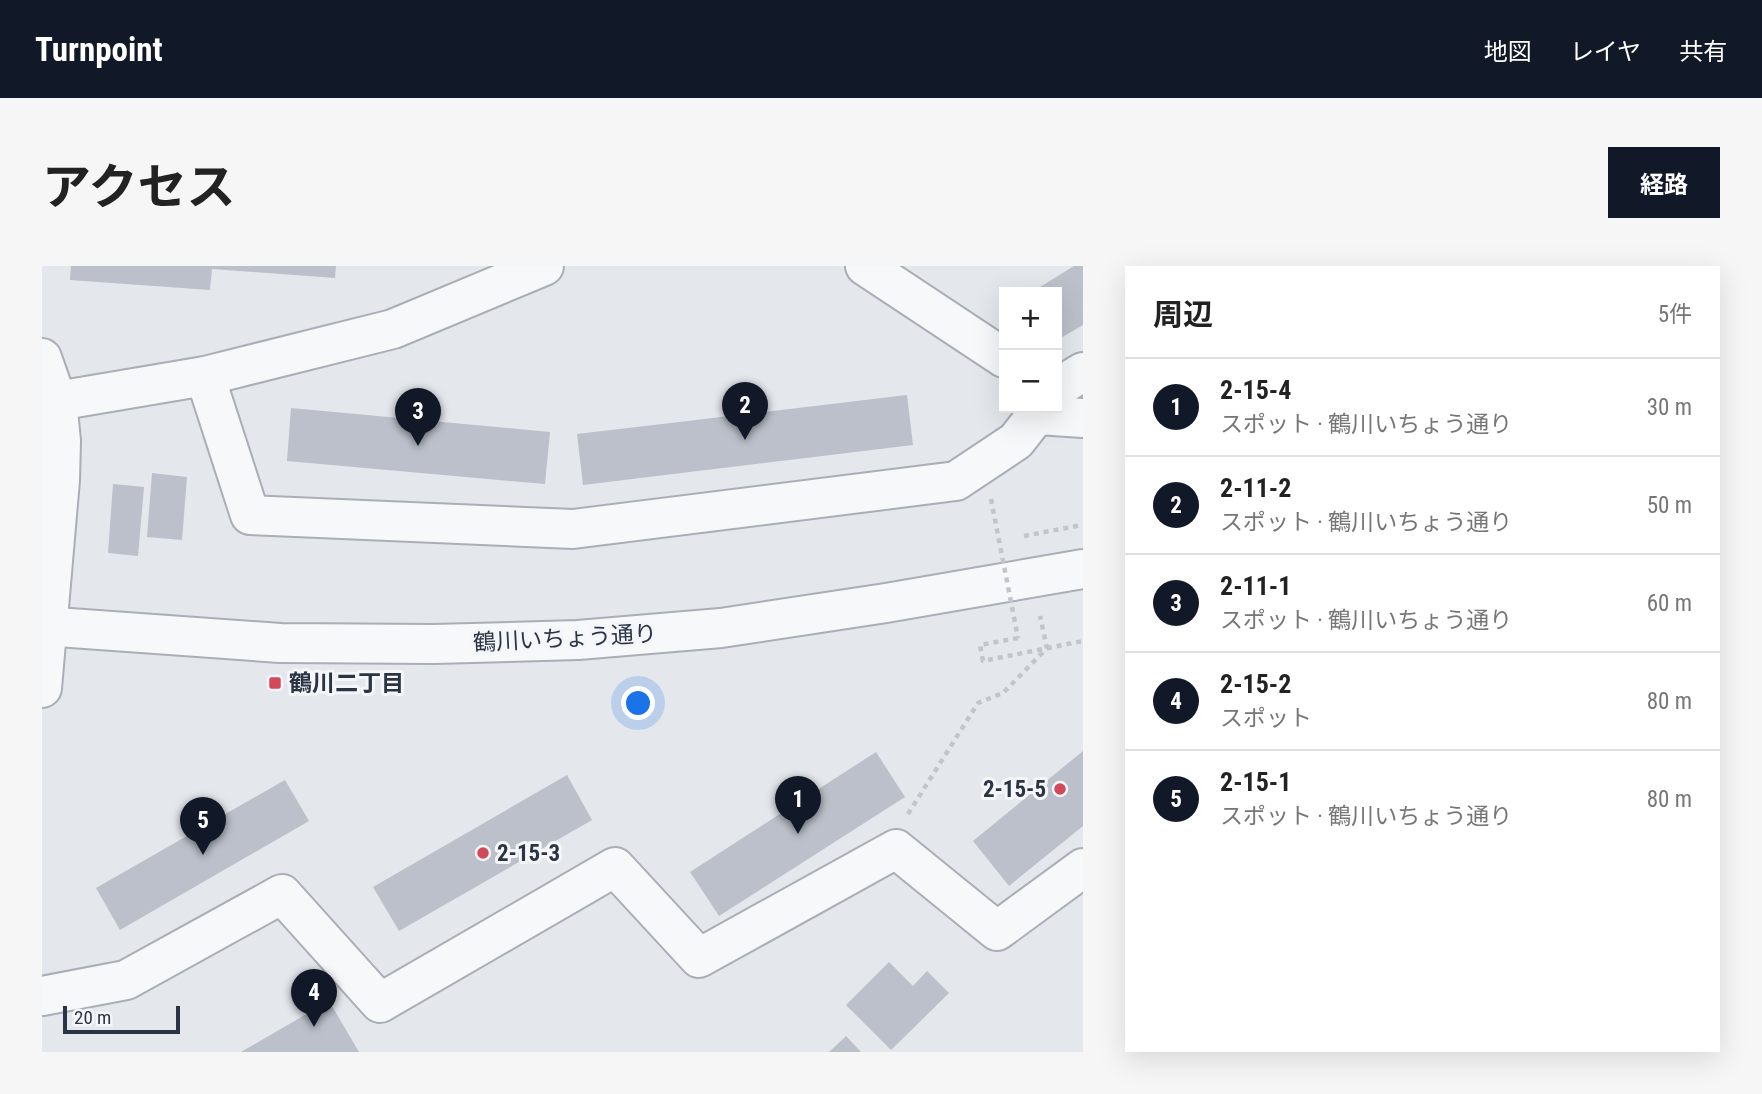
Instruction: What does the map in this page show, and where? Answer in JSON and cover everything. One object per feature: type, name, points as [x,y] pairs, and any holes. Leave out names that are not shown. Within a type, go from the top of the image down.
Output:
[{"type":"street","points":[[57,401],[205,376],[393,329],[544,266]]},
{"type":"street","points":[[864,266],[999,355]]},
{"type":"street","points":[[42,358],[57,401],[61,441],[60,480],[44,626],[42,688]]},
{"type":"street","points":[[1062,390],[1083,372]]},
{"type":"street","points":[[205,376],[250,514],[573,530],[956,481],[1016,441],[1039,413]]},
{"type":"street","points":[[1062,410],[1083,418]]},
{"type":"street","name":"鶴川いちょう通り","points":[[44,626],[280,643],[434,644],[578,640],[721,628],[1083,569]]},
{"type":"street","points":[[42,996],[126,980],[282,894],[380,1003],[615,867],[699,958],[896,849],[997,931],[1083,868]]},
{"type":"path","points":[[991,499],[1018,638],[980,645],[983,661],[1083,641]]},
{"type":"path","points":[[1023,536],[1082,525]]},
{"type":"path","points":[[999,541],[1011,538]]},
{"type":"path","points":[[1040,615],[1047,648]]},
{"type":"path","points":[[896,849],[898,830],[978,703],[1003,693],[1047,648]]},
{"type":"building","points":[[71,266],[336,266],[335,278],[212,269],[210,290],[70,280]]},
{"type":"building","points":[[1074,266],[1083,266],[1083,325],[1062,337],[1062,287],[1040,287]]},
{"type":"building","points":[[907,395],[913,445],[583,485],[577,434]]},
{"type":"building","points":[[291,408],[550,432],[545,484],[287,461]]},
{"type":"building","points":[[152,473],[187,477],[182,540],[147,537]]},
{"type":"building","points":[[113,484],[144,487],[138,556],[108,553]]},
{"type":"building","name":"2-15-5","points":[[1083,751],[1083,826],[1009,886],[973,841]]},
{"type":"building","points":[[876,752],[905,797],[719,916],[690,872]]},
{"type":"building","name":"2-15-3","points":[[567,775],[592,820],[399,931],[373,887]]},
{"type":"building","points":[[285,780],[309,821],[120,930],[96,888]]},
{"type":"building","points":[[889,962],[913,986],[927,971],[949,993],[891,1050],[846,1005]]},
{"type":"building","points":[[329,1001],[359,1052],[241,1052]]},
{"type":"building","points":[[846,1036],[861,1052],[829,1052]]},
{"type":"place","name":"2-11-2","points":[[745,440]]},
{"type":"place","name":"2-11-1","points":[[418,446]]},
{"type":"place","name":"鶴川二丁目","points":[[275,683]]},
{"type":"place","name":"2-15-5","points":[[1060,789]]},
{"type":"place","name":"2-15-4","points":[[798,834]]},
{"type":"place","name":"2-15-3","points":[[483,853]]},
{"type":"place","name":"2-15-1","points":[[203,855]]},
{"type":"place","name":"2-15-2","points":[[314,1027]]}]
